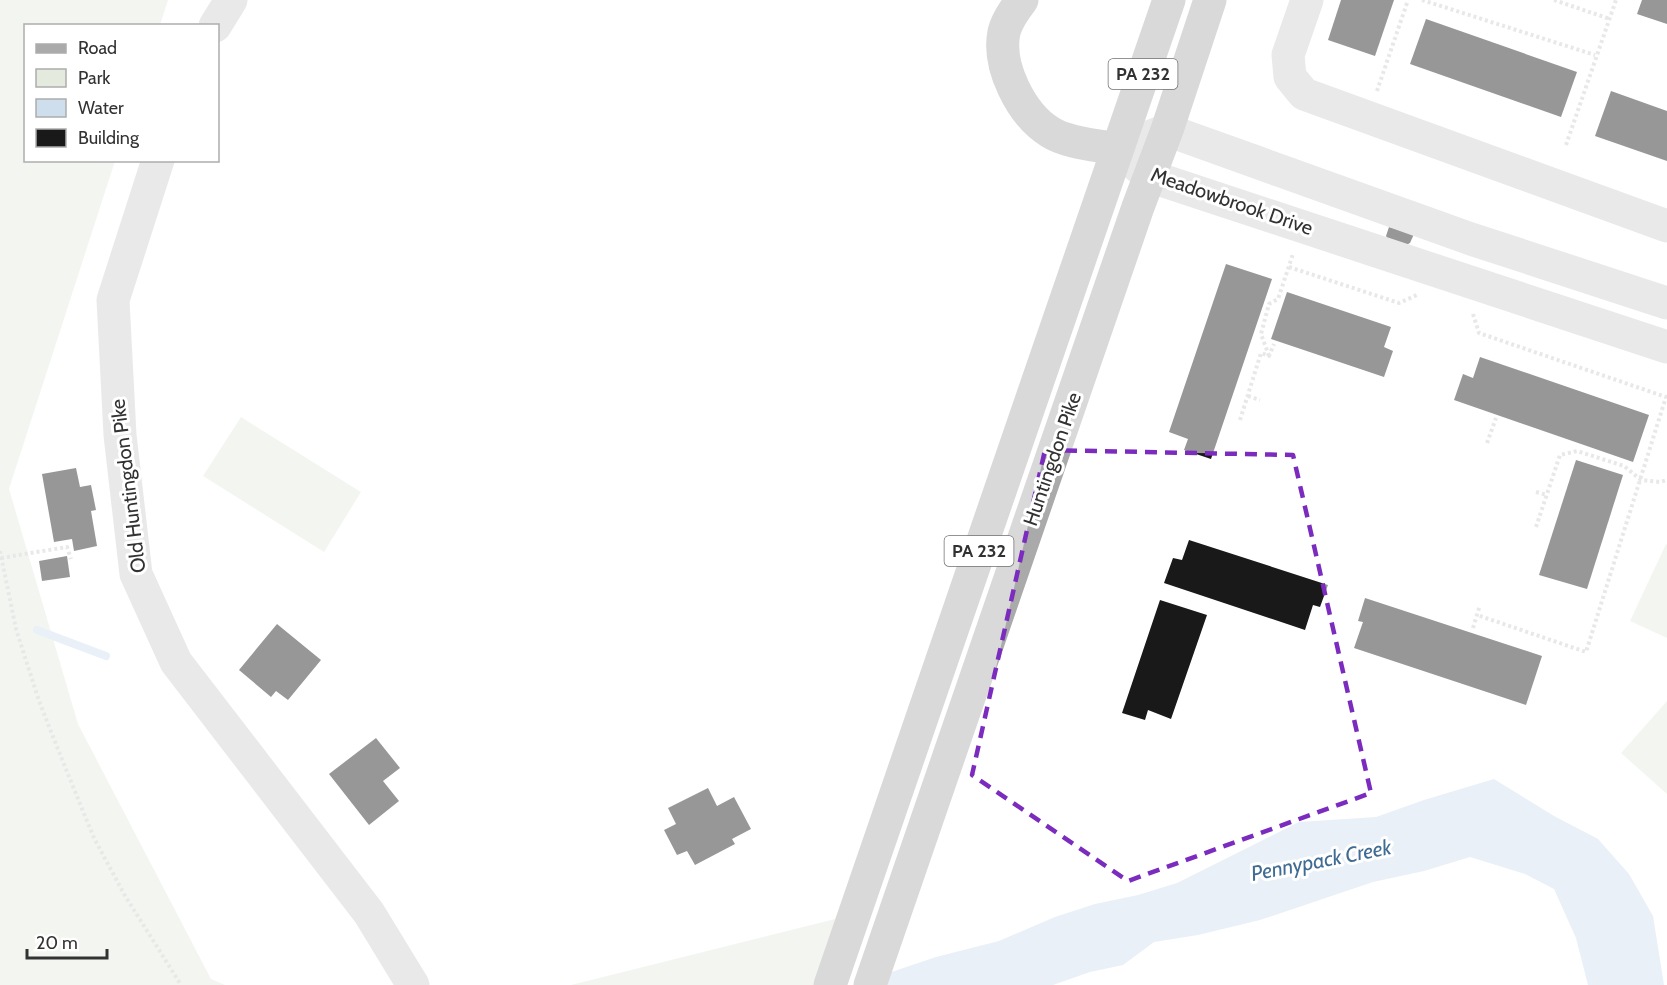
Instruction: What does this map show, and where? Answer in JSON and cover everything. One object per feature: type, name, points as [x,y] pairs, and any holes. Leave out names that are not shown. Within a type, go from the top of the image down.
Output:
[{"type":"main road","points":[[1022,0],[1008,20],[1003,47],[1010,81],[1024,107],[1034,120],[1052,134],[1117,149]]},
{"type":"main road","name":"Huntingdon Pike","points":[[830,985],[1169,0]]},
{"type":"main road","name":"Huntingdon Pike","points":[[870,985],[1210,0]]},
{"type":"street","points":[[216,24],[231,0]]},
{"type":"street","points":[[1307,0],[1288,55],[1290,77],[1304,94],[1667,226]]},
{"type":"street","points":[[1167,130],[1472,239],[1667,303]]},
{"type":"street","name":"Meadowbrook Drive","points":[[1167,130],[1117,149],[1149,176],[1667,347]]},
{"type":"street","name":"Old Huntingdon Pike","points":[[157,162],[112,300],[120,435],[136,574],[176,662],[369,913],[413,985]]},
{"type":"path","points":[[1369,118],[1408,0]]},
{"type":"path","points":[[1422,0],[1595,55]]},
{"type":"path","points":[[1554,0],[1610,18]]},
{"type":"path","points":[[1566,146],[1616,0]]},
{"type":"path","points":[[1269,357],[1261,334],[1269,304],[1278,299],[1295,249]]},
{"type":"path","points":[[1289,267],[1399,303],[1419,295]]},
{"type":"path","points":[[1473,312],[1479,333],[1666,397],[1586,652],[1477,615]]},
{"type":"path","points":[[1269,357],[1274,344]]},
{"type":"path","points":[[1240,420],[1262,354],[1269,357]]},
{"type":"path","points":[[1248,396],[1260,400]]},
{"type":"path","points":[[1487,443],[1496,418]]},
{"type":"path","points":[[1536,527],[1560,454],[1577,451],[1624,466],[1641,480],[1660,482],[1667,480]]},
{"type":"path","points":[[1536,492],[1547,495]]},
{"type":"path","points":[[1,558],[67,547],[71,559]]},
{"type":"path","points":[[0,551],[16,629],[39,701],[90,828],[124,894],[181,985]]},
{"type":"path","points":[[1473,628],[1480,605]]},
{"type":"highlighted area","points":[[1045,450],[1293,455],[1371,793],[1128,881],[972,775]]},
{"type":"green space","points":[[0,0],[168,0],[160,24],[24,24],[24,162],[115,162],[9,489],[78,724],[211,979],[225,985],[0,985]]},
{"type":"green space","points":[[241,417],[361,492],[324,552],[203,476]]},
{"type":"green space","points":[[1667,545],[1667,638],[1630,621]]},
{"type":"green space","points":[[1667,701],[1667,794],[1621,753]]},
{"type":"green space","points":[[855,914],[831,985],[571,985]]},
{"type":"water","name":"Pennypack Creek","points":[[1494,779],[1554,816],[1598,839],[1629,874],[1653,916],[1664,985],[1588,985],[1576,938],[1554,889],[1525,874],[1470,857],[1424,871],[1373,882],[1260,920],[1198,935],[1154,942],[1123,965],[1090,972],[1053,985],[853,985],[936,957],[999,941],[1055,917],[1095,904],[1138,895],[1177,883],[1299,822],[1376,817]]},
{"type":"building","points":[[1341,0],[1394,0],[1375,56],[1328,40]]},
{"type":"building","points":[[1642,0],[1667,0],[1667,24],[1637,14]]},
{"type":"building","points":[[1426,19],[1577,72],[1561,117],[1410,64]]},
{"type":"building","points":[[1611,91],[1667,111],[1667,161],[1595,136]]},
{"type":"building","points":[[1389,227],[1414,234],[1410,243],[1404,246],[1391,243],[1386,236]]},
{"type":"building","points":[[1226,264],[1272,279],[1211,459],[1184,450],[1188,439],[1169,432]]},
{"type":"building","points":[[1287,292],[1391,327],[1384,347],[1393,351],[1384,377],[1271,339]]},
{"type":"building","points":[[1480,357],[1649,415],[1633,462],[1454,400],[1463,374],[1473,378]]},
{"type":"building","points":[[1576,460],[1623,475],[1587,589],[1539,575]]},
{"type":"building","points":[[76,468],[80,487],[91,485],[96,510],[91,511],[97,546],[74,551],[72,539],[54,542],[42,474]]},
{"type":"building","points":[[1189,540],[1328,585],[1320,607],[1313,605],[1305,630],[1164,583],[1173,558],[1182,560]]},
{"type":"building","points":[[67,556],[70,577],[42,581],[39,561]]},
{"type":"building","points":[[1365,598],[1542,656],[1526,705],[1354,648],[1363,622],[1358,621]]},
{"type":"building","points":[[1160,600],[1207,615],[1171,719],[1148,710],[1145,720],[1122,713]]},
{"type":"building","points":[[277,624],[321,660],[288,700],[276,691],[271,697],[239,670]]},
{"type":"building","points":[[376,738],[400,768],[383,781],[399,801],[369,825],[329,774]]},
{"type":"building","points":[[708,788],[717,806],[734,797],[751,829],[732,839],[735,844],[695,865],[687,851],[677,855],[664,830],[676,824],[668,808]]},
{"type":"waterway","points":[[37,630],[106,656]]}]
